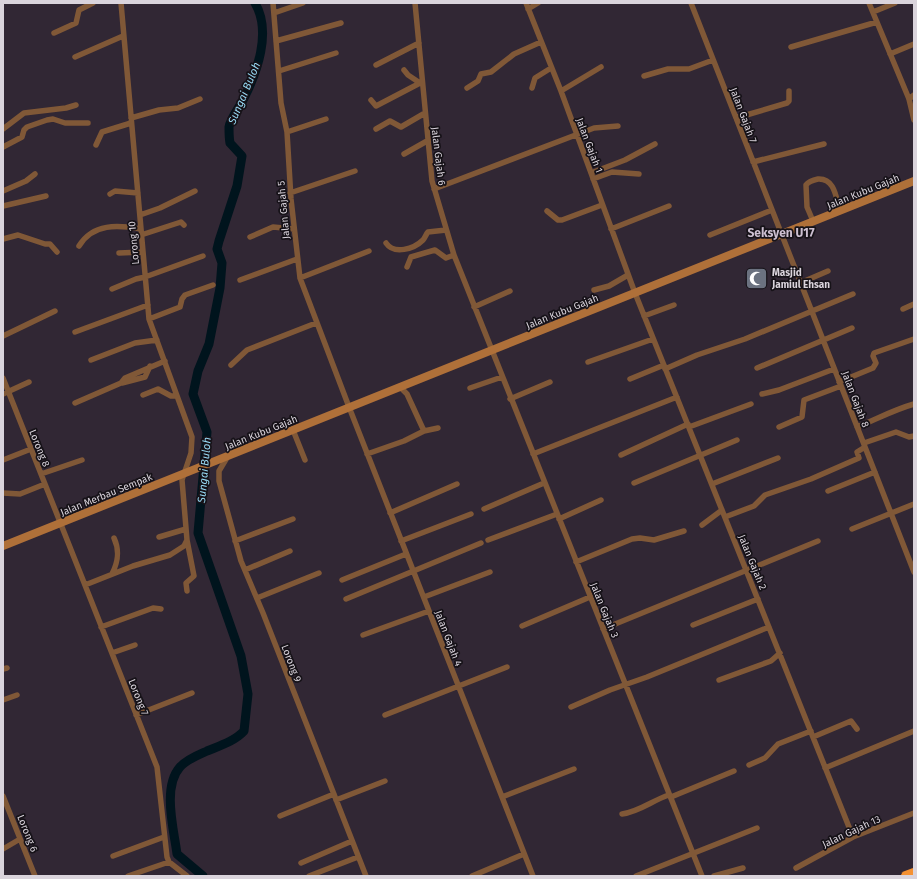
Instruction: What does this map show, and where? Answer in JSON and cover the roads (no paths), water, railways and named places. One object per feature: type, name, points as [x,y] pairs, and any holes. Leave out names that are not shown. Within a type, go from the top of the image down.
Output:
[{"type":"highway","points":[[906,876],[914,873]]},
{"type":"street","points":[[54,33],[76,23],[79,10],[93,3]]},
{"type":"street","name":"Lorong 10","points":[[122,3],[149,319],[192,437],[192,453],[187,472],[182,480],[187,540],[194,576],[186,583],[187,592]]},
{"type":"street","name":"Jalan Gajah 5","points":[[273,3],[281,103],[288,132],[290,193],[300,278],[349,408]]},
{"type":"street","points":[[274,13],[303,3]]},
{"type":"street","name":"Jalan Gajah 6","points":[[415,3],[427,141],[434,189],[454,255],[491,350]]},
{"type":"street","points":[[527,6],[538,3]]},
{"type":"street","name":"Jalan Gajah 7","points":[[691,3],[781,234]]},
{"type":"street","points":[[869,3],[890,54],[911,97],[914,120]]},
{"type":"street","points":[[873,12],[895,3]]},
{"type":"street","name":"Jalan Gajah 1","points":[[527,6],[561,92],[635,293]]},
{"type":"street","points":[[791,48],[877,22]]},
{"type":"street","points":[[276,41],[341,23]]},
{"type":"street","points":[[75,57],[124,36]]},
{"type":"street","points":[[467,88],[478,81],[481,74],[491,72],[514,54],[541,42]]},
{"type":"street","points":[[376,65],[418,43]]},
{"type":"street","points":[[890,54],[914,44]]},
{"type":"street","points":[[278,71],[336,53]]},
{"type":"street","points":[[644,76],[668,69],[689,68],[713,60]]},
{"type":"street","points":[[561,92],[601,67]]},
{"type":"street","points":[[532,88],[535,78],[551,68]]},
{"type":"street","points":[[404,70],[408,75],[421,82]]},
{"type":"street","points":[[371,100],[376,106],[421,82]]},
{"type":"street","points":[[736,118],[787,103],[789,101],[789,91]]},
{"type":"street","points":[[96,145],[102,132],[159,110],[178,108],[200,99]]},
{"type":"street","points":[[3,129],[24,113],[66,108],[76,105]]},
{"type":"street","points":[[376,129],[390,121],[397,126],[400,126],[425,114]]},
{"type":"street","points":[[288,132],[326,119]]},
{"type":"street","points":[[3,147],[22,138],[24,130],[27,127],[47,120],[65,123],[88,123]]},
{"type":"street","points":[[434,189],[598,127],[618,126]]},
{"type":"street","points":[[404,154],[427,141]]},
{"type":"street","points":[[592,176],[656,144]]},
{"type":"street","points":[[753,162],[824,144]]},
{"type":"street","points":[[290,193],[355,171]]},
{"type":"street","points":[[592,176],[612,172],[639,174]]},
{"type":"street","points":[[3,190],[26,181],[35,174]]},
{"type":"street","points":[[813,221],[807,203],[806,185],[808,182],[823,179],[830,182],[834,188],[840,211]]},
{"type":"street","name":"Jalan Kubu Gajah","points":[[217,460],[914,181]]},
{"type":"street","points":[[110,194],[115,191],[138,193]]},
{"type":"street","points":[[140,215],[160,208],[195,191]]},
{"type":"street","points":[[3,206],[46,196]]},
{"type":"street","points":[[547,211],[558,220],[562,220],[602,205]]},
{"type":"street","points":[[611,229],[669,206]]},
{"type":"street","points":[[710,235],[772,210]]},
{"type":"street","points":[[79,246],[92,232],[110,226],[141,232],[181,222],[184,225]]},
{"type":"street","points":[[250,237],[273,227],[294,229]]},
{"type":"street","points":[[386,243],[392,249],[398,251],[422,241],[428,232],[446,230]]},
{"type":"street","name":"Jalan Gajah 8","points":[[781,234],[914,572]]},
{"type":"street","points":[[3,239],[23,236],[44,244],[50,244],[57,252]]},
{"type":"street","points":[[407,267],[411,257],[426,251],[435,250],[446,258],[454,255]]},
{"type":"street","points":[[300,278],[369,251]]},
{"type":"street","points":[[119,253],[143,252]]},
{"type":"street","points":[[112,289],[136,279],[145,278],[203,256]]},
{"type":"street","points":[[240,280],[297,259]]},
{"type":"street","points":[[800,282],[828,271]]},
{"type":"street","points":[[594,290],[609,286],[628,275]]},
{"type":"street","points":[[149,319],[180,307],[182,299],[185,295],[213,285]]},
{"type":"street","points":[[474,306],[510,291]]},
{"type":"street","name":"Jalan Gajah 2","points":[[635,293],[853,837]]},
{"type":"street","points":[[630,378],[745,339],[853,294]]},
{"type":"street","points":[[903,308],[914,304]]},
{"type":"street","points":[[644,316],[674,305]]},
{"type":"street","points":[[76,332],[148,306]]},
{"type":"street","points":[[3,336],[55,311]]},
{"type":"street","points":[[231,365],[247,350],[316,322]]},
{"type":"street","points":[[757,368],[852,328]]},
{"type":"street","points":[[588,362],[653,339]]},
{"type":"street","points":[[779,427],[802,417],[804,400],[873,368],[876,363],[873,356],[874,353],[914,339]]},
{"type":"street","points":[[91,360],[135,343],[157,340]]},
{"type":"street","name":"Jalan Gajah 3","points":[[491,350],[702,876]]},
{"type":"street","points":[[75,403],[121,384],[145,377],[150,366],[165,361]]},
{"type":"street","points":[[762,394],[779,390],[834,369]]},
{"type":"street","points":[[470,388],[502,377]]},
{"type":"street","name":"Lorong 8","points":[[3,378],[6,393],[31,449],[60,523]]},
{"type":"street","points":[[6,393],[29,382]]},
{"type":"street","points":[[510,399],[550,382]]},
{"type":"street","points":[[400,387],[407,394],[424,431]]},
{"type":"street","points":[[143,395],[158,389],[171,396],[177,396]]},
{"type":"street","points":[[533,454],[677,397]]},
{"type":"street","points":[[620,454],[688,426],[751,404]]},
{"type":"street","points":[[857,427],[875,420],[886,413],[914,404]]},
{"type":"street","name":"Jalan Gajah 4","points":[[349,408],[533,876]]},
{"type":"street","points":[[367,454],[404,441],[424,431],[438,428]]},
{"type":"street","points":[[293,430],[305,460]]},
{"type":"street","points":[[859,458],[857,452],[864,445],[896,432],[909,437],[914,436]]},
{"type":"street","points":[[634,483],[737,440]]},
{"type":"street","points":[[3,460],[31,449]]},
{"type":"street","points":[[725,517],[754,506],[765,495],[812,479],[868,454]]},
{"type":"street","name":"Lorong 9","points":[[229,455],[221,466],[218,475],[235,540],[245,570],[366,876]]},
{"type":"street","points":[[712,484],[778,458]]},
{"type":"street","points":[[41,474],[82,460]]},
{"type":"street","name":"Jalan Merbau Sempak","points":[[3,546],[217,460]]},
{"type":"street","points":[[828,491],[875,472]]},
{"type":"street","points":[[484,509],[544,483]]},
{"type":"street","points":[[3,493],[20,494],[45,484]]},
{"type":"street","points":[[390,513],[458,484]]},
{"type":"street","points":[[488,540],[601,500]]},
{"type":"street","points":[[852,529],[914,504]]},
{"type":"street","points":[[702,525],[722,510]]},
{"type":"street","points":[[401,541],[471,514]]},
{"type":"street","points":[[235,540],[293,519]]},
{"type":"street","name":"Lorong 7","points":[[60,523],[157,767],[165,852],[169,862]]},
{"type":"street","points":[[159,537],[186,529]]},
{"type":"street","points":[[576,562],[632,539],[640,538],[654,540],[684,531]]},
{"type":"street","points":[[112,574],[118,562],[117,545],[114,538]]},
{"type":"street","points":[[85,585],[112,574],[170,555],[184,546],[187,540]]},
{"type":"street","points":[[603,629],[818,541]]},
{"type":"street","points":[[346,599],[412,570],[481,543]]},
{"type":"street","points":[[245,570],[290,551]]},
{"type":"street","points":[[342,580],[406,554]]},
{"type":"street","points":[[424,597],[490,572]]},
{"type":"street","points":[[257,598],[319,573]]},
{"type":"street","points":[[522,626],[590,597]]},
{"type":"street","points":[[693,625],[758,599]]},
{"type":"street","points":[[102,627],[153,608],[161,609]]},
{"type":"street","points":[[363,635],[428,611]]},
{"type":"street","points":[[571,707],[769,627]]},
{"type":"street","points":[[112,653],[135,645]]},
{"type":"street","points":[[719,680],[771,661],[780,654]]},
{"type":"street","points":[[385,715],[507,667]]},
{"type":"street","points":[[136,715],[192,693]]},
{"type":"street","points":[[3,700],[17,695]]},
{"type":"street","points":[[813,737],[851,721],[857,729]]},
{"type":"street","points":[[749,765],[765,758],[778,744],[811,731]]},
{"type":"street","points":[[826,768],[914,731]]},
{"type":"street","points":[[502,797],[574,769]]},
{"type":"street","points":[[622,814],[638,811],[655,800],[670,796],[734,771]]},
{"type":"street","points":[[280,816],[385,781]]},
{"type":"street","name":"Lorong 6","points":[[3,796],[35,876]]},
{"type":"street","name":"Jalan Gajah 13","points":[[796,868],[853,837],[914,813]]},
{"type":"street","points":[[636,876],[757,828]]},
{"type":"street","points":[[113,856],[164,837]]},
{"type":"street","points":[[3,848],[20,839]]},
{"type":"street","points":[[301,863],[352,841]]},
{"type":"street","points":[[472,876],[524,854]]},
{"type":"street","points":[[308,876],[358,857]]},
{"type":"street","points":[[128,876],[169,862],[187,876]]},
{"type":"street","points":[[714,876],[743,868]]},
{"type":"waterway","name":"Sungai Buloh","points":[[203,876],[177,854],[170,797],[172,786],[175,775],[180,767],[186,762],[232,740],[244,731],[248,694],[241,656],[198,533],[207,432],[193,394],[198,371],[209,344],[220,288],[222,263],[217,249],[237,186],[242,156],[230,143],[229,127],[253,78],[261,52],[262,27],[260,14],[255,3]]},
{"type":"place","name":"Masjid Jamiul Ehsan","points":[[757,278]]},
{"type":"district","name":"Seksyen U17","points":[[781,233]]}]
